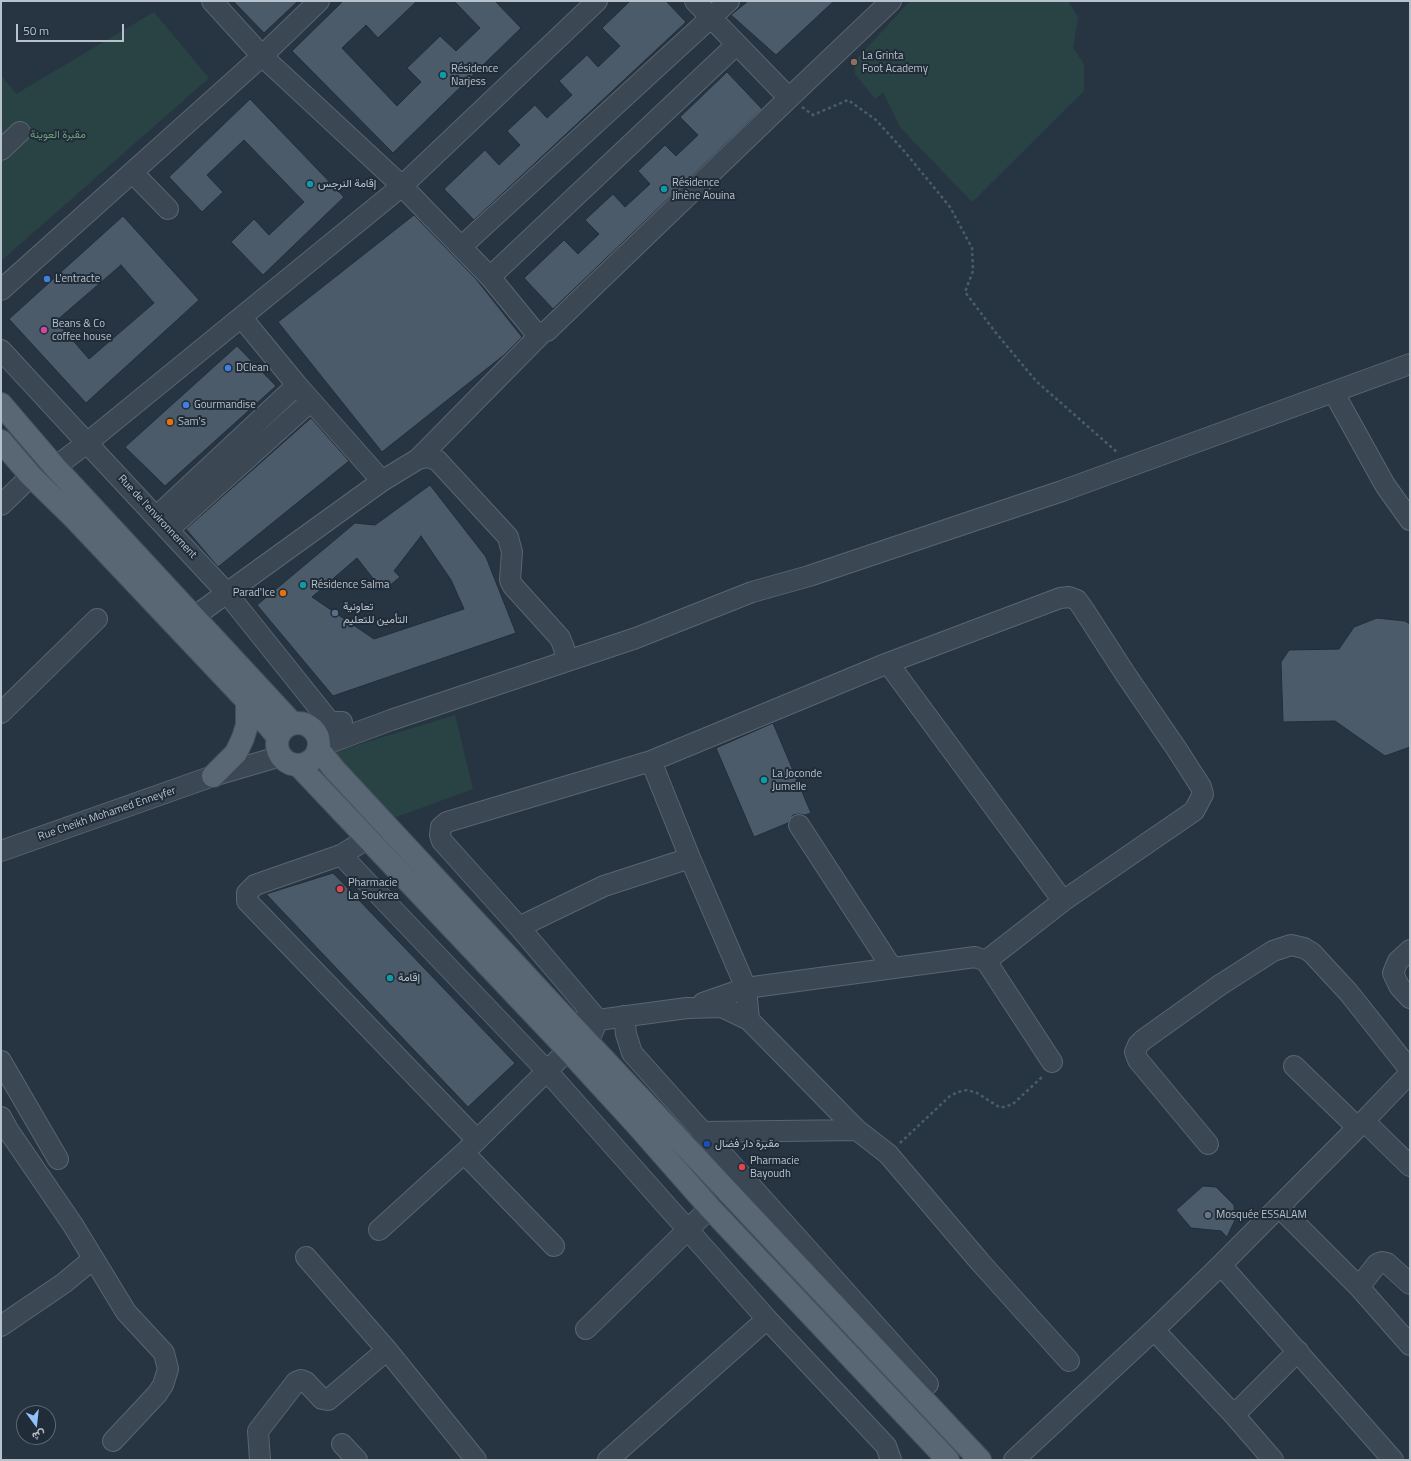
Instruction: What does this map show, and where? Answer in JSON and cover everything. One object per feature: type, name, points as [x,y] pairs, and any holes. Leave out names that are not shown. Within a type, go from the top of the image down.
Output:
[{"type":"main road","points":[[1,404],[55,467],[194,616],[367,839],[442,916],[540,1023],[568,1050],[710,1208],[948,1460]]},
{"type":"main road","points":[[1,441],[31,476],[75,519],[247,700],[310,760],[318,748],[335,770],[565,1018],[980,1460]]},
{"type":"main road","points":[[213,776],[236,753],[243,738],[247,725],[247,700]]},
{"type":"street","points":[[212,1],[262,56],[402,186],[490,277],[535,332],[542,333]]},
{"type":"street","points":[[1,290],[262,56],[319,1]]},
{"type":"street","points":[[55,467],[242,318],[402,186],[597,1]]},
{"type":"street","points":[[695,1],[789,98]]},
{"type":"street","points":[[460,247],[729,1]]},
{"type":"street","points":[[194,616],[382,482],[418,459],[542,333],[547,331],[891,1]]},
{"type":"street","points":[[490,277],[736,45]]},
{"type":"street","points":[[1,150],[20,132]]},
{"type":"street","points":[[133,173],[168,209]]},
{"type":"street","points":[[242,318],[297,385],[382,482]]},
{"type":"street","name":"Rue de l'environnement","points":[[1,350],[226,592],[330,722]]},
{"type":"street","points":[[318,748],[374,726],[636,638],[752,592],[809,576],[910,543],[1133,465],[1334,393],[1410,364]]},
{"type":"street","points":[[162,523],[297,385]]},
{"type":"street","points":[[1334,393],[1385,485],[1410,520]]},
{"type":"street","points":[[162,523],[311,401]]},
{"type":"street","points":[[418,459],[427,457],[438,460],[508,537],[512,552],[510,580],[513,586],[560,638],[564,648],[566,661]]},
{"type":"street","points":[[1,505],[31,476]]},
{"type":"street","points":[[598,1020],[442,841],[440,835],[441,827],[447,822],[651,761],[888,663],[1060,598],[1069,597],[1077,600],[1176,748],[1201,787],[1203,794],[1194,810],[1063,901],[986,961]]},
{"type":"street","points":[[1,713],[97,619]]},
{"type":"street","points":[[888,663],[1063,901]]},
{"type":"street","name":"Rue Cheikh Mohamed Enneyfer","points":[[1,851],[213,776],[291,742],[330,722],[374,726]]},
{"type":"street","points":[[651,761],[690,858],[746,988],[749,1020]]},
{"type":"street","points":[[799,825],[892,968]]},
{"type":"street","points":[[367,839],[341,855],[255,885],[247,893],[247,901],[471,1146],[554,1246]]},
{"type":"street","points":[[341,855],[547,1070],[767,1319],[886,1446],[891,1460]]},
{"type":"street","points":[[519,928],[604,886],[690,858]]},
{"type":"street","points":[[1208,1144],[1138,1060],[1135,1052],[1138,1045],[1143,1040],[1220,985],[1273,951],[1291,945],[1304,948],[1312,952],[1349,993],[1410,1070]]},
{"type":"street","points":[[1410,950],[1398,961],[1393,973],[1399,986],[1410,998]]},
{"type":"street","points":[[687,1008],[746,988],[975,958],[986,961],[1052,1062]]},
{"type":"street","points":[[540,1023],[565,1018],[598,1020],[687,1008],[722,1007],[749,1020],[857,1130],[888,1154],[980,1262],[1069,1361]]},
{"type":"street","points":[[624,1016],[626,1034],[632,1053],[701,1132],[928,1384]]},
{"type":"street","points":[[588,1042],[598,1020]]},
{"type":"street","points":[[379,1230],[471,1146],[568,1050]]},
{"type":"street","points":[[1,1060],[58,1158]]},
{"type":"street","points":[[1294,1066],[1410,1166]]},
{"type":"street","points":[[1014,1460],[1154,1330],[1221,1265],[1410,1073]]},
{"type":"street","points":[[1,1117],[8,1130],[73,1225],[126,1312],[164,1353],[168,1369],[157,1394],[113,1441]]},
{"type":"street","points":[[701,1132],[857,1130]]},
{"type":"street","points":[[1279,1207],[1360,1287],[1410,1345]]},
{"type":"street","points":[[586,1329],[710,1208]]},
{"type":"street","points":[[306,1257],[386,1350],[476,1460]]},
{"type":"street","points":[[1,1326],[64,1282],[93,1259]]},
{"type":"street","points":[[1360,1287],[1378,1264],[1382,1262],[1387,1263],[1410,1284]]},
{"type":"street","points":[[1221,1265],[1393,1460]]},
{"type":"street","points":[[608,1460],[767,1319]]},
{"type":"street","points":[[1154,1330],[1234,1415],[1273,1460]]},
{"type":"street","points":[[260,1460],[258,1431],[296,1382],[301,1380],[306,1382],[322,1399],[328,1400],[386,1350]]},
{"type":"street","points":[[1234,1415],[1298,1351]]},
{"type":"street","points":[[342,1444],[357,1460]]},
{"type":"path","points":[[789,98],[813,115],[848,100],[876,120],[905,152],[950,208],[972,248],[973,271],[965,292],[996,333],[1036,381],[1080,422],[1133,465]]},
{"type":"path","points":[[888,1154],[950,1096],[967,1090],[977,1093],[999,1107],[1013,1104],[1051,1068],[1052,1062]]},
{"type":"green space","points":[[910,1],[1068,1],[1078,17],[1073,48],[1084,64],[1084,91],[972,202],[900,127],[883,92],[875,99],[855,74],[854,62]]},
{"type":"green space","name":"مقبرة العوينة","points":[[154,12],[209,78],[1,261],[1,75],[16,94]]},
{"type":"green space","points":[[455,715],[473,789],[388,820],[328,754]]},
{"type":"building","points":[[233,1],[298,1],[264,33]]},
{"type":"building","name":"Résidence Narjess","points":[[343,1],[417,1],[378,38],[366,25],[342,48],[397,106],[421,82],[407,68],[440,36],[456,51],[480,28],[454,1],[495,1],[521,28],[393,153],[292,51]]},
{"type":"building","points":[[630,1],[666,1],[686,22],[474,220],[444,189],[485,150],[499,165],[520,145],[507,131],[535,105],[547,118],[572,95],[559,81],[587,55],[598,67],[620,46],[602,28]]},
{"type":"building","points":[[748,1],[834,1],[776,55],[731,15]]},
{"type":"building","name":"Résidence Jinène Aouina","points":[[727,72],[762,109],[553,309],[524,278],[564,240],[578,254],[599,234],[585,220],[613,194],[625,207],[650,184],[638,171],[665,145],[676,156],[698,135],[680,117]]},
{"type":"building","name":"إقامة النرجس","points":[[250,99],[344,197],[263,275],[231,242],[254,219],[269,235],[304,202],[244,140],[207,175],[223,192],[202,212],[169,177]]},
{"type":"building","points":[[414,215],[476,279],[522,337],[504,355],[382,452],[278,322]]},
{"type":"building","points":[[123,216],[199,300],[86,403],[9,319]],"holes":[[[121,265],[154,303],[89,359],[56,321]]]},
{"type":"building","points":[[237,346],[276,386],[165,486],[125,447]]},
{"type":"building","points":[[311,418],[349,461],[218,567],[186,529]]},
{"type":"building","name":"Résidence Salma","points":[[430,485],[486,557],[516,633],[333,696],[257,605],[355,523],[375,525]],"holes":[[[421,536],[451,580],[464,609],[374,639],[312,597],[357,558],[383,591],[400,577],[394,571]]]},
{"type":"building","points":[[1377,618],[1405,621],[1410,624],[1410,747],[1385,756],[1335,721],[1283,722],[1281,662],[1289,650],[1339,649],[1354,627]]},
{"type":"building","name":"La Joconde Jumelle","points":[[773,723],[811,813],[805,815],[793,815],[788,823],[754,837],[716,748]]},
{"type":"building","name":"إقامة","points":[[333,873],[515,1063],[468,1107],[266,894]]},
{"type":"building","name":"Mosquée ESSALAM","points":[[1203,1186],[1216,1187],[1234,1205],[1235,1220],[1227,1237],[1221,1231],[1191,1228],[1176,1210]]},
{"type":"place","name":"La Grinta Foot Academy","points":[[854,62]]},
{"type":"place","name":"Résidence Narjess","points":[[443,75]]},
{"type":"place","name":"إقامة النرجس","points":[[310,184]]},
{"type":"place","name":"Résidence Jinène Aouina","points":[[664,189]]},
{"type":"place","name":"L'entracte","points":[[47,279]]},
{"type":"place","name":"Beans & Co coffee house","points":[[44,330]]},
{"type":"place","name":"DClean","points":[[228,368]]},
{"type":"place","name":"Gourmandise","points":[[186,405]]},
{"type":"place","name":"Sam's","points":[[170,422]]},
{"type":"place","name":"Résidence Salma","points":[[303,585]]},
{"type":"place","name":"Parad'Ice","points":[[283,593]]},
{"type":"place","name":"تعاونية التأمين للتعليم","points":[[335,613]]},
{"type":"place","name":"La Joconde Jumelle","points":[[764,780]]},
{"type":"place","name":"Pharmacie La Soukrea","points":[[340,889]]},
{"type":"place","name":"إقامة","points":[[390,978]]},
{"type":"place","name":"مقبرة دار فضال","points":[[707,1144]]},
{"type":"place","name":"Pharmacie Bayoudh","points":[[742,1167]]},
{"type":"place","name":"Mosquée ESSALAM","points":[[1208,1215]]}]
